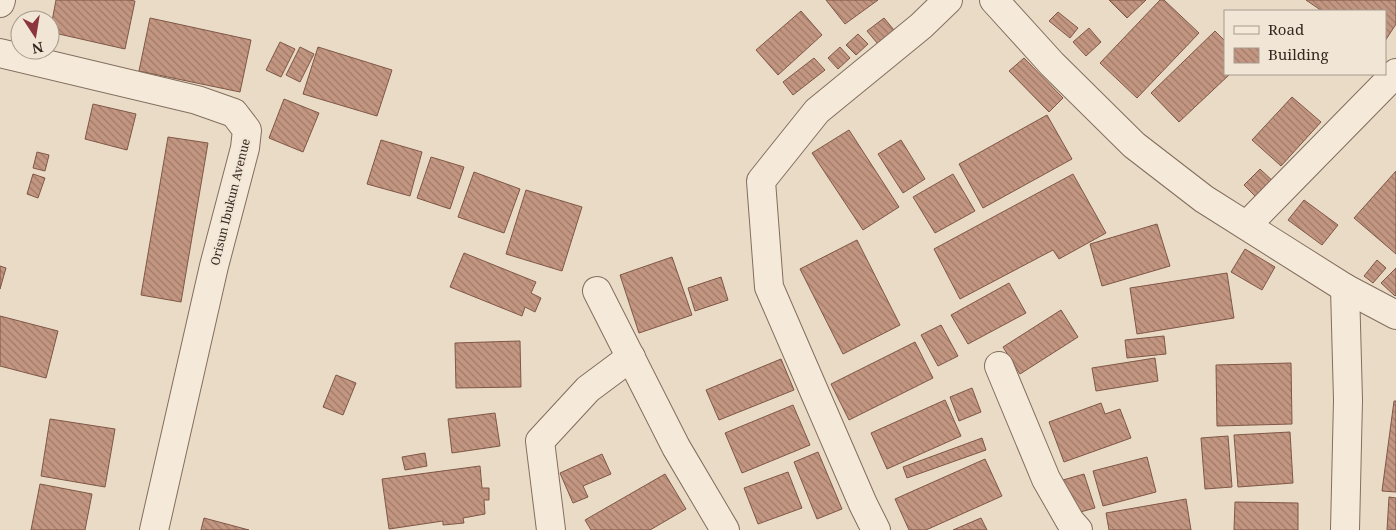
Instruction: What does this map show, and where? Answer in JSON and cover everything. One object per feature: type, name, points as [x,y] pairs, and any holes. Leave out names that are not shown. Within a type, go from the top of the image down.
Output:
[{"type":"street","points":[[876,530],[769,287],[761,181],[817,111],[920,26],[948,0]]},
{"type":"street","points":[[994,0],[1052,64],[1134,145],[1204,199],[1345,288],[1396,315]]},
{"type":"street","name":"Orisun Ibukun Avenue","points":[[0,53],[197,100],[234,113],[247,130],[245,148],[214,266],[154,530]]},
{"type":"street","points":[[1247,225],[1396,73]]},
{"type":"street","points":[[1345,288],[1348,400],[1345,530]]},
{"type":"street","points":[[597,290],[676,447],[725,530]]},
{"type":"street","points":[[551,530],[540,441],[588,389],[631,357]]},
{"type":"street","points":[[999,366],[1046,479],[1070,521],[1078,530]]},
{"type":"building","points":[[56,0],[135,1],[125,49],[60,34],[60,10],[54,10]]},
{"type":"building","points":[[826,0],[878,0],[845,24]]},
{"type":"building","points":[[1109,0],[1146,0],[1127,18]]},
{"type":"building","points":[[1160,0],[1164,0],[1199,33],[1137,98],[1100,63]]},
{"type":"building","points":[[1306,0],[1396,0],[1396,24],[1386,39],[1386,10],[1321,10]]},
{"type":"building","points":[[801,11],[822,35],[778,75],[756,50]]},
{"type":"building","points":[[1058,12],[1078,28],[1070,38],[1049,21]]},
{"type":"building","points":[[150,18],[251,40],[240,92],[139,71]]},
{"type":"building","points":[[884,18],[894,30],[878,44],[867,31]]},
{"type":"building","points":[[1089,28],[1101,42],[1086,56],[1073,42]]},
{"type":"building","points":[[1215,31],[1224,40],[1224,75],[1229,75],[1179,122],[1151,93]]},
{"type":"building","points":[[858,34],[868,44],[856,55],[846,45]]},
{"type":"building","points":[[280,42],[295,49],[281,77],[266,70]]},
{"type":"building","points":[[300,47],[314,54],[300,82],[286,75]]},
{"type":"building","points":[[318,47],[392,70],[377,116],[303,94]]},
{"type":"building","points":[[840,47],[850,58],[838,69],[828,58]]},
{"type":"building","points":[[814,58],[825,70],[793,95],[783,82]]},
{"type":"building","points":[[1024,58],[1063,98],[1049,112],[1009,71]]},
{"type":"building","points":[[1292,97],[1321,122],[1281,166],[1252,140]]},
{"type":"building","points":[[284,99],[319,113],[303,152],[269,138]]},
{"type":"building","points":[[93,104],[136,114],[127,150],[85,139]]},
{"type":"building","points":[[1047,115],[1072,159],[983,208],[959,164]]},
{"type":"building","points":[[849,130],[899,207],[863,230],[812,153]]},
{"type":"building","points":[[168,137],[208,143],[181,302],[141,295]]},
{"type":"building","points":[[381,140],[422,152],[410,196],[367,184]]},
{"type":"building","points":[[901,140],[925,179],[903,193],[878,154]]},
{"type":"building","points":[[37,152],[49,155],[45,171],[33,168]]},
{"type":"building","points":[[431,157],[464,167],[450,209],[417,198]]},
{"type":"building","points":[[1260,169],[1277,185],[1260,201],[1244,185]]},
{"type":"building","points":[[1396,171],[1396,254],[1354,218]]},
{"type":"building","points":[[474,172],[520,189],[504,233],[458,217]]},
{"type":"building","points":[[33,174],[45,178],[38,198],[27,194]]},
{"type":"building","points":[[953,174],[975,211],[935,233],[913,197]]},
{"type":"building","points":[[1073,174],[1106,233],[1059,259],[1053,250],[960,299],[934,249]]},
{"type":"building","points":[[526,190],[582,207],[562,271],[506,254]]},
{"type":"building","points":[[1304,200],[1338,225],[1322,245],[1288,220]]},
{"type":"building","points":[[1157,224],[1170,266],[1102,286],[1090,244]]},
{"type":"building","points":[[857,240],[900,325],[843,354],[800,269]]},
{"type":"building","points":[[1245,249],[1275,267],[1262,290],[1231,272]]},
{"type":"building","points":[[464,253],[536,282],[531,293],[541,298],[535,312],[525,307],[522,316],[450,287]]},
{"type":"building","points":[[672,257],[692,315],[639,333],[620,275]]},
{"type":"building","points":[[1377,260],[1386,268],[1373,283],[1364,276]]},
{"type":"building","points":[[0,266],[6,268],[0,289]]},
{"type":"building","points":[[1396,268],[1396,295],[1395,296],[1381,283]]},
{"type":"building","points":[[1227,273],[1234,318],[1137,334],[1130,288]]},
{"type":"building","points":[[721,277],[728,300],[695,311],[688,288]]},
{"type":"building","points":[[1009,283],[1026,313],[968,344],[951,315]]},
{"type":"building","points":[[1061,310],[1078,337],[1020,374],[1003,347]]},
{"type":"building","points":[[0,316],[58,331],[46,378],[0,366]]},
{"type":"building","points":[[941,325],[958,356],[938,366],[921,335]]},
{"type":"building","points":[[1164,336],[1166,354],[1127,358],[1125,340]]},
{"type":"building","points":[[520,341],[521,387],[456,388],[455,343]]},
{"type":"building","points":[[915,342],[933,378],[849,420],[831,384]]},
{"type":"building","points":[[1155,358],[1158,381],[1096,391],[1092,368]]},
{"type":"building","points":[[781,359],[794,390],[719,420],[706,390]]},
{"type":"building","points":[[1291,363],[1292,424],[1217,426],[1216,365]]},
{"type":"building","points":[[336,375],[356,383],[343,415],[323,407]]},
{"type":"building","points":[[972,388],[981,412],[959,421],[950,397]]},
{"type":"building","points":[[945,400],[961,436],[887,469],[871,433]]},
{"type":"building","points":[[1394,401],[1396,401],[1396,492],[1382,491]]},
{"type":"building","points":[[1101,403],[1105,414],[1120,409],[1131,438],[1064,462],[1049,422]]},
{"type":"building","points":[[793,405],[810,445],[742,473],[725,433]]},
{"type":"building","points":[[495,413],[500,446],[452,453],[448,419]]},
{"type":"building","points":[[50,419],[115,429],[105,487],[41,476]]},
{"type":"building","points":[[1290,432],[1293,483],[1238,487],[1234,435]]},
{"type":"building","points":[[1228,436],[1232,487],[1205,489],[1201,438]]},
{"type":"building","points":[[982,438],[986,450],[907,478],[903,467]]},
{"type":"building","points":[[818,452],[842,509],[817,519],[794,462]]},
{"type":"building","points":[[425,453],[427,466],[405,470],[402,457]]},
{"type":"building","points":[[602,454],[611,474],[583,486],[588,497],[573,503],[560,473]]},
{"type":"building","points":[[1147,457],[1156,492],[1103,506],[1093,471]]},
{"type":"building","points":[[985,459],[1002,496],[926,530],[909,530],[895,499]]},
{"type":"building","points":[[480,466],[482,488],[489,488],[489,500],[484,500],[485,514],[463,518],[464,523],[443,525],[443,521],[389,529],[382,479]]},
{"type":"building","points":[[788,472],[802,508],[758,524],[744,488]]},
{"type":"building","points":[[665,474],[686,509],[650,530],[591,530],[585,520]]},
{"type":"building","points":[[1084,474],[1095,508],[1073,514],[1063,480]]},
{"type":"building","points":[[40,484],[92,494],[85,530],[31,530]]},
{"type":"building","points":[[1389,497],[1396,498],[1396,530],[1387,530]]},
{"type":"building","points":[[1186,499],[1191,530],[1109,530],[1106,513]]},
{"type":"building","points":[[1235,502],[1298,503],[1298,530],[1234,530]]},
{"type":"building","points":[[204,518],[249,530],[201,530]]},
{"type":"building","points":[[981,518],[987,530],[953,530]]}]
